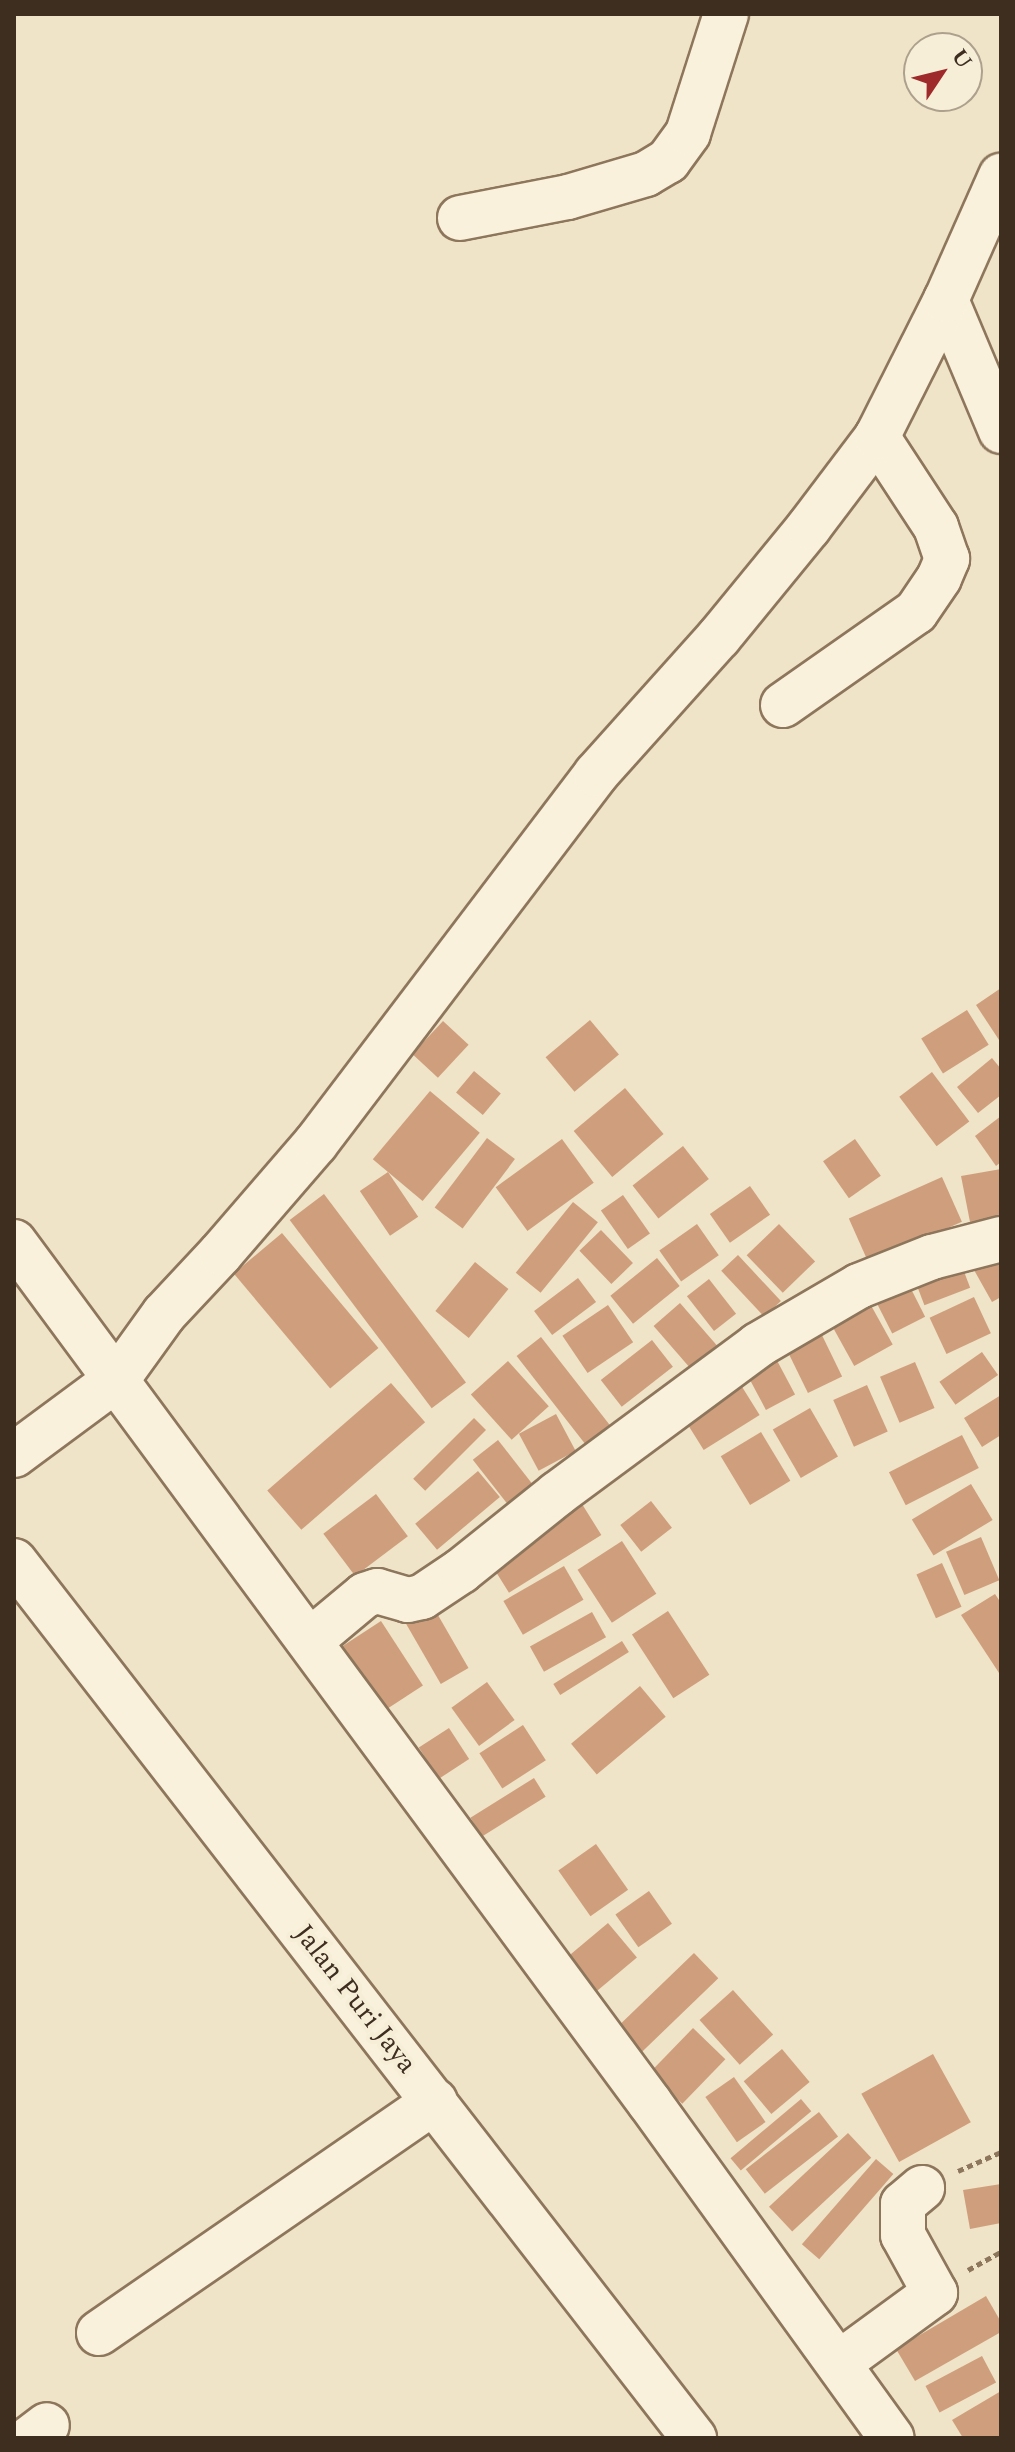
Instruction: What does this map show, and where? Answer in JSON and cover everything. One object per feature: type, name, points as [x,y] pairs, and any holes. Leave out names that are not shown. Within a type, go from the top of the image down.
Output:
[{"type":"street","points":[[460,218],[568,197],[646,174],[668,161],[688,133],[726,14]]},
{"type":"street","points":[[14,1455],[110,1385],[164,1314],[316,1143],[596,774],[719,637],[877,437],[946,300],[1001,176]]},
{"type":"street","points":[[946,300],[1001,431]]},
{"type":"street","points":[[783,705],[916,612],[939,578],[947,559],[936,527],[877,437]]},
{"type":"street","points":[[311,1640],[365,1595],[377,1591],[408,1600],[435,1588],[758,1345],[859,1286],[932,1257],[1001,1239]]},
{"type":"street","points":[[14,1242],[110,1385],[311,1640],[892,2438]]},
{"type":"street","name":"Jalan Puri Jaya","points":[[14,1561],[694,2438]]},
{"type":"street","points":[[99,2333],[435,2101]]},
{"type":"street","points":[[839,2363],[935,2293],[903,2235],[903,2204],[922,2188]]},
{"type":"building","points":[[1001,988],[1001,1043],[976,1005]]},
{"type":"building","points":[[967,1010],[989,1045],[943,1073],[921,1039]]},
{"type":"building","points":[[590,1020],[619,1054],[574,1092],[546,1057]]},
{"type":"building","points":[[443,1021],[469,1045],[438,1078],[412,1054]]},
{"type":"building","points":[[992,1058],[1001,1069],[1001,1095],[978,1113],[957,1087]]},
{"type":"building","points":[[474,1071],[501,1093],[483,1115],[456,1092]]},
{"type":"building","points":[[932,1072],[969,1122],[937,1146],[899,1097]]},
{"type":"building","points":[[625,1088],[664,1134],[612,1177],[574,1131]]},
{"type":"building","points":[[430,1091],[480,1133],[423,1201],[373,1159]]},
{"type":"building","points":[[1001,1116],[1001,1162],[996,1166],[975,1136]]},
{"type":"building","points":[[487,1138],[515,1159],[463,1229],[435,1207]]},
{"type":"building","points":[[562,1139],[594,1183],[527,1231],[496,1187]]},
{"type":"building","points":[[855,1139],[881,1176],[849,1198],[823,1161]]},
{"type":"building","points":[[683,1146],[709,1179],[658,1218],[633,1185]]},
{"type":"building","points":[[1001,1169],[1001,1216],[970,1222],[961,1176]]},
{"type":"building","points":[[388,1172],[418,1217],[390,1236],[360,1191]]},
{"type":"building","points":[[942,1177],[962,1222],[869,1263],[849,1218]]},
{"type":"building","points":[[750,1186],[770,1215],[730,1243],[710,1214]]},
{"type":"building","points":[[324,1194],[466,1382],[432,1408],[290,1220]]},
{"type":"building","points":[[623,1195],[650,1234],[628,1249],[601,1210]]},
{"type":"building","points":[[573,1202],[598,1222],[541,1293],[516,1273]]},
{"type":"building","points":[[697,1224],[719,1255],[681,1282],[659,1250]]},
{"type":"building","points":[[779,1224],[815,1261],[783,1293],[747,1255]]},
{"type":"building","points":[[601,1230],[633,1263],[611,1284],[579,1251]]},
{"type":"building","points":[[282,1233],[378,1348],[330,1388],[234,1273]]},
{"type":"building","points":[[1001,1254],[1001,1297],[992,1302],[974,1270]]},
{"type":"building","points":[[738,1255],[781,1301],[764,1317],[721,1271]]},
{"type":"building","points":[[958,1256],[970,1288],[924,1305],[912,1274]]},
{"type":"building","points":[[657,1258],[680,1286],[633,1324],[610,1296]]},
{"type":"building","points":[[475,1262],[508,1289],[469,1338],[435,1311]]},
{"type":"building","points":[[578,1278],[596,1302],[552,1335],[534,1311]]},
{"type":"building","points":[[709,1279],[736,1314],[714,1331],[687,1296]]},
{"type":"building","points":[[907,1281],[925,1317],[892,1333],[874,1298]]},
{"type":"building","points":[[974,1297],[991,1333],[946,1354],[930,1318]]},
{"type":"building","points":[[868,1300],[893,1345],[854,1366],[830,1321]]},
{"type":"building","points":[[680,1303],[717,1346],[691,1369],[654,1326]]},
{"type":"building","points":[[608,1305],[633,1342],[588,1373],[562,1336]]},
{"type":"building","points":[[818,1327],[842,1376],[808,1393],[784,1344]]},
{"type":"building","points":[[541,1337],[611,1426],[586,1445],[517,1356]]},
{"type":"building","points":[[652,1340],[673,1367],[622,1407],[601,1380]]},
{"type":"building","points":[[982,1352],[998,1375],[955,1405],[939,1382]]},
{"type":"building","points":[[773,1353],[795,1394],[766,1410],[744,1368]]},
{"type":"building","points":[[508,1361],[549,1406],[512,1440],[471,1394]]},
{"type":"building","points":[[915,1362],[935,1408],[900,1423],[880,1377]]},
{"type":"building","points":[[739,1382],[760,1415],[704,1450],[683,1417]]},
{"type":"building","points":[[391,1383],[425,1422],[301,1530],[267,1491]]},
{"type":"building","points":[[867,1385],[888,1432],[854,1447],[833,1400]]},
{"type":"building","points":[[1001,1395],[1001,1435],[982,1447],[964,1418]]},
{"type":"building","points":[[810,1408],[838,1456],[801,1478],[773,1430]]},
{"type":"building","points":[[556,1414],[576,1451],[539,1471],[519,1434]]},
{"type":"building","points":[[474,1418],[486,1430],[425,1491],[413,1479]]},
{"type":"building","points":[[761,1432],[790,1481],[750,1505],[721,1456]]},
{"type":"building","points":[[962,1435],[979,1468],[906,1505],[889,1472]]},
{"type":"building","points":[[498,1440],[546,1501],[521,1521],[473,1460]]},
{"type":"building","points":[[478,1471],[500,1497],[437,1550],[415,1524]]},
{"type":"building","points":[[971,1484],[993,1520],[933,1556],[912,1520]]},
{"type":"building","points":[[376,1494],[408,1536],[355,1576],[323,1534]]},
{"type":"building","points":[[577,1496],[601,1535],[509,1593],[485,1554]]},
{"type":"building","points":[[651,1501],[672,1528],[641,1552],[620,1525]]},
{"type":"building","points":[[981,1537],[999,1580],[964,1595],[946,1552]]},
{"type":"building","points":[[622,1541],[656,1594],[612,1623],[578,1570]]},
{"type":"building","points":[[942,1563],[962,1607],[936,1618],[916,1574]]},
{"type":"building","points":[[564,1566],[584,1600],[523,1635],[503,1601]]},
{"type":"building","points":[[995,1594],[1001,1603],[1001,1676],[961,1615]]},
{"type":"building","points":[[431,1603],[468,1668],[441,1684],[403,1619]]},
{"type":"building","points":[[668,1611],[709,1675],[673,1698],[632,1634]]},
{"type":"building","points":[[592,1612],[606,1637],[544,1672],[530,1646]]},
{"type":"building","points":[[381,1621],[423,1686],[383,1712],[341,1647]]},
{"type":"building","points":[[622,1641],[629,1652],[560,1695],[553,1684]]},
{"type":"building","points":[[487,1682],[515,1720],[479,1746],[451,1708]]},
{"type":"building","points":[[640,1686],[666,1717],[597,1774],[571,1744]]},
{"type":"building","points":[[523,1725],[546,1760],[502,1789],[479,1753]]},
{"type":"building","points":[[449,1728],[469,1759],[439,1779],[419,1748]]},
{"type":"building","points":[[534,1778],[546,1797],[482,1836],[470,1818]]},
{"type":"building","points":[[596,1844],[628,1890],[590,1916],[558,1870]]},
{"type":"building","points":[[649,1891],[672,1924],[638,1947],[615,1915]]},
{"type":"building","points":[[608,1923],[637,1957],[591,1996],[562,1962]]},
{"type":"building","points":[[694,1953],[718,1978],[635,2059],[611,2034]]},
{"type":"building","points":[[733,1990],[773,2035],[740,2065],[700,2020]]},
{"type":"building","points":[[693,2028],[725,2059],[682,2104],[650,2073]]},
{"type":"building","points":[[782,2049],[810,2082],[771,2114],[744,2081]]},
{"type":"building","points":[[933,2054],[971,2122],[899,2162],[861,2094]]},
{"type":"building","points":[[734,2077],[766,2122],[737,2142],[705,2097]]},
{"type":"building","points":[[801,2099],[811,2111],[741,2170],[731,2158]]},
{"type":"building","points":[[819,2112],[838,2136],[765,2194],[746,2169]]},
{"type":"building","points":[[848,2133],[871,2158],[792,2232],[769,2207]]},
{"type":"building","points":[[876,2159],[893,2174],[819,2259],[802,2244]]},
{"type":"building","points":[[1001,2184],[1001,2223],[970,2229],[963,2190]]},
{"type":"building","points":[[986,2296],[1001,2322],[1001,2332],[915,2381],[896,2349]]},
{"type":"building","points":[[982,2356],[996,2382],[940,2413],[925,2386]]},
{"type":"building","points":[[1001,2391],[1001,2437],[963,2438],[952,2420]]}]
